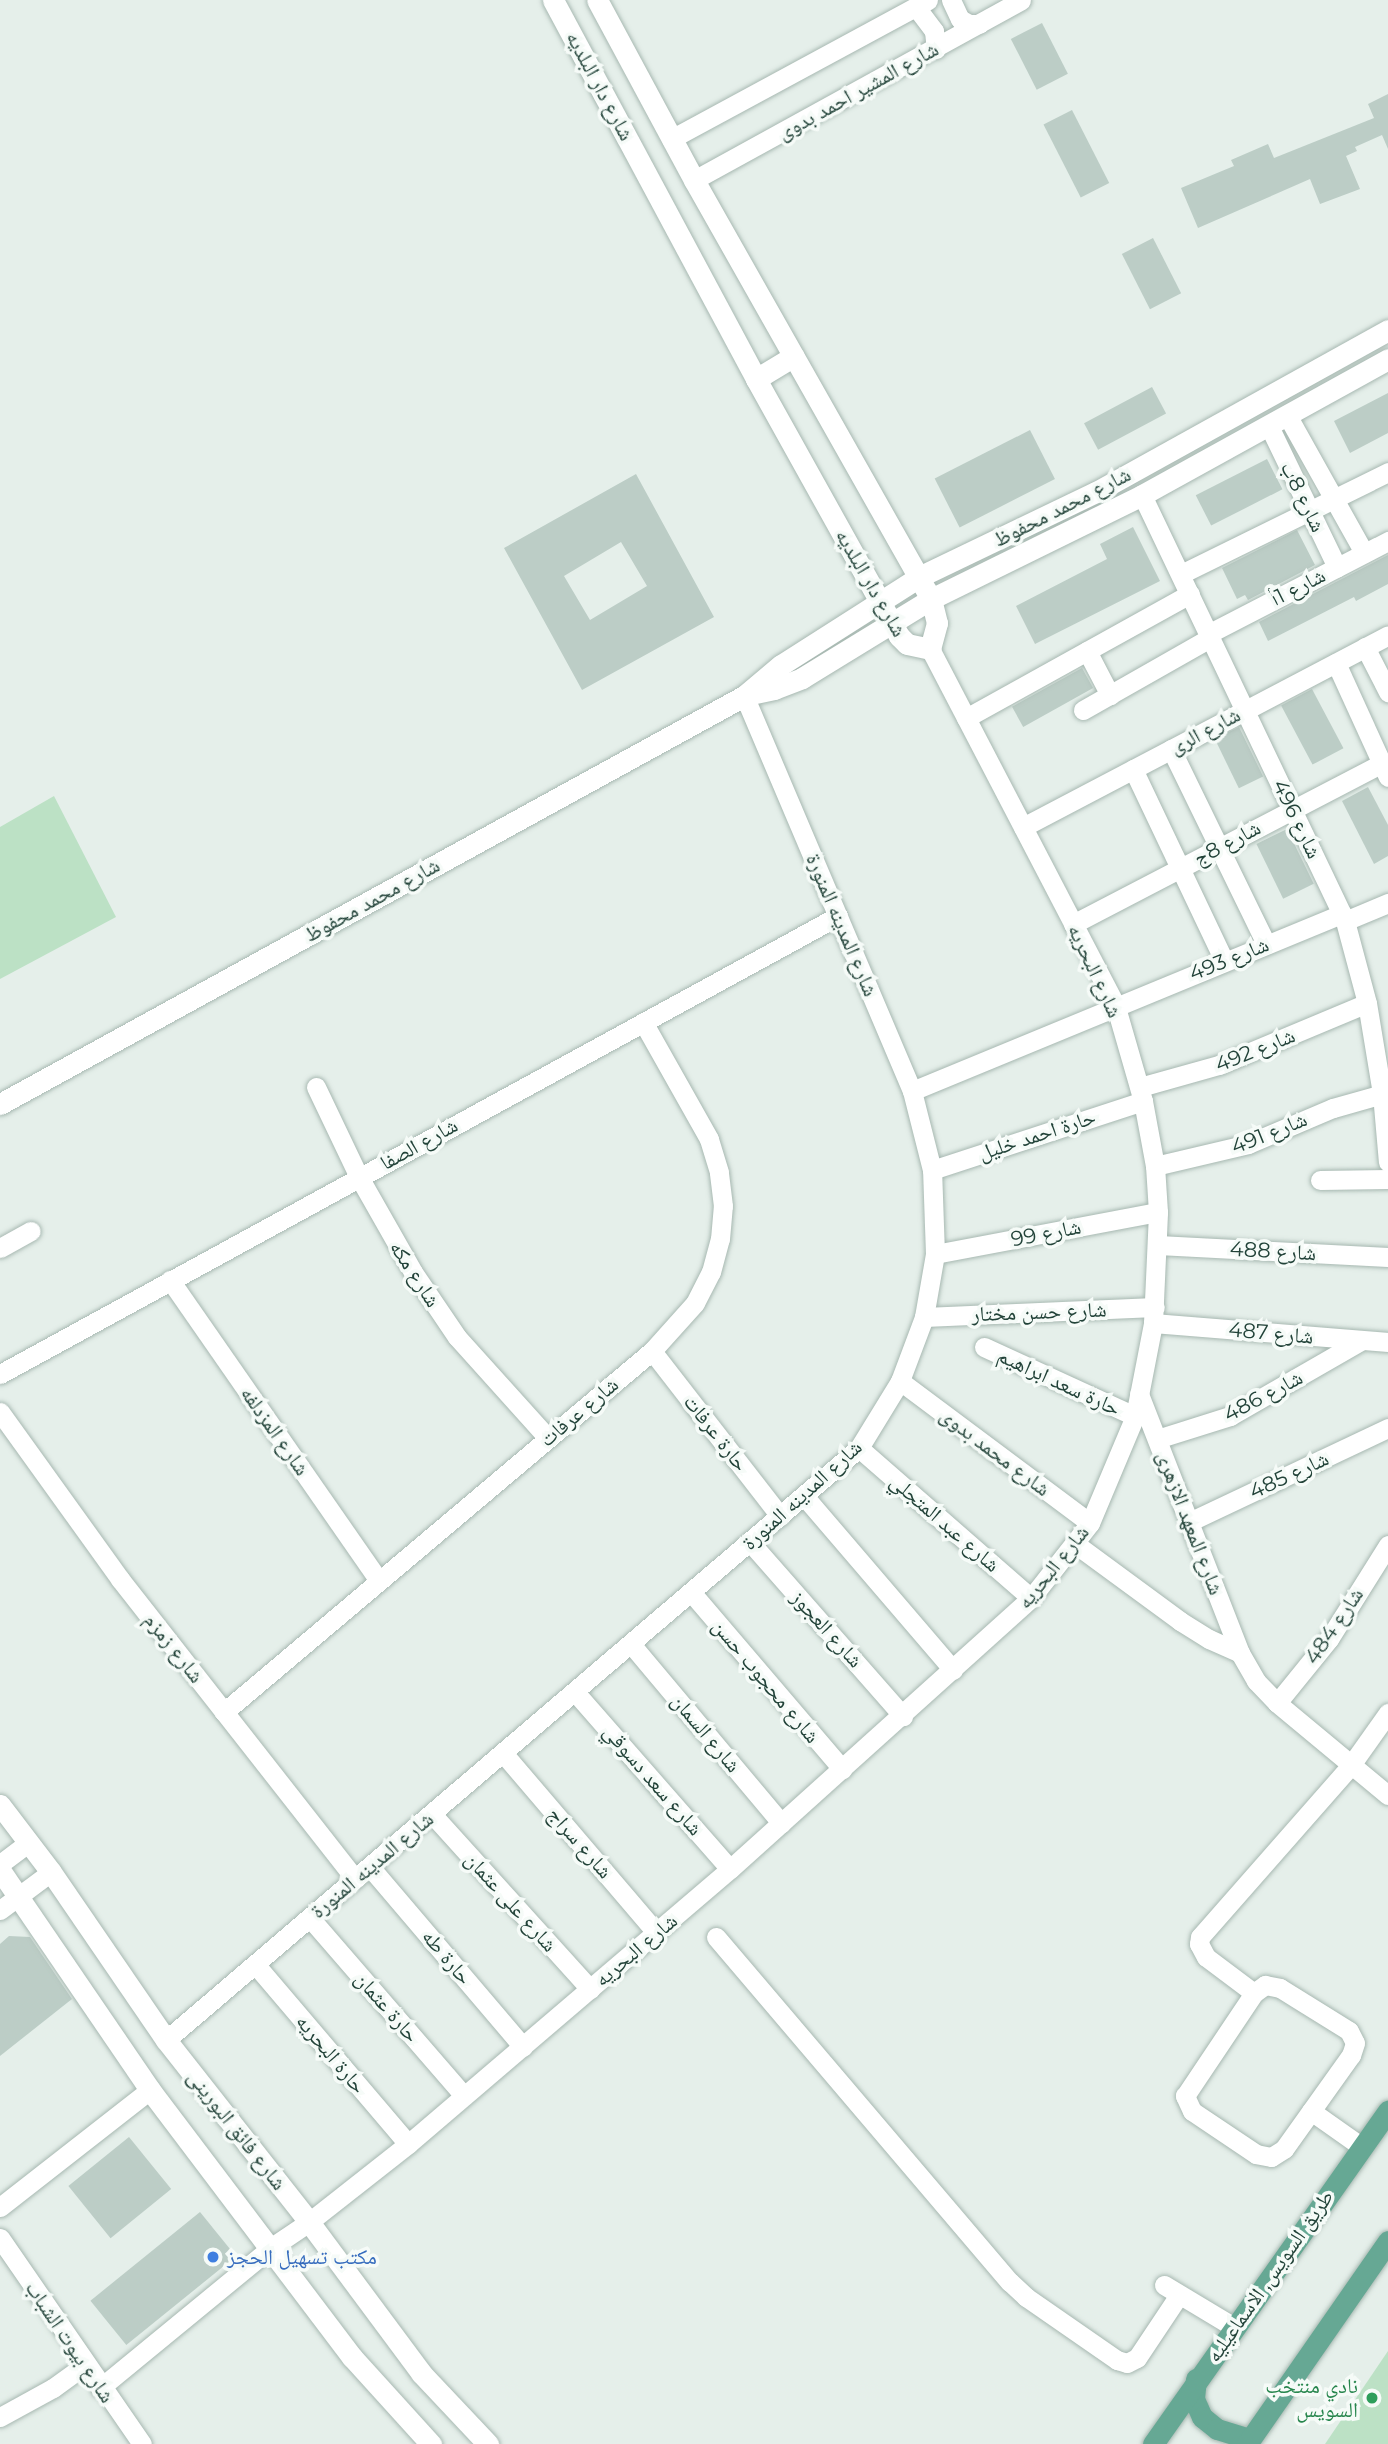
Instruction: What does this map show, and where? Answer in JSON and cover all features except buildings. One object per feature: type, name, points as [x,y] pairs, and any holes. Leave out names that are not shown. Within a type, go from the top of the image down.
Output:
[{"type":"main road","name":"طريق السويس, الاسماعيليه","points":[[1153,2444],[1196,2379],[1388,2110]]},
{"type":"main road","points":[[1196,2379],[1194,2399],[1202,2417],[1217,2429],[1248,2442],[1388,2241]]},
{"type":"street","name":"شارع دار البلديه","points":[[553,0],[756,379],[892,624],[907,644],[930,649],[937,623],[931,599],[671,139],[597,0]]},
{"type":"street","points":[[951,0],[960,19],[970,24],[979,24]]},
{"type":"street","name":"شارع المشير احمد بدوى","points":[[694,180],[1021,0]]},
{"type":"street","points":[[671,139],[922,3],[934,31],[936,49]]},
{"type":"street","name":"شارع محمد محفوظ","points":[[0,1104],[744,696],[781,665],[919,577],[1057,511],[1388,330]]},
{"type":"street","points":[[756,379],[794,356]]},
{"type":"street","name":"شارع محمد محفوظ","points":[[744,696],[774,689],[802,678],[931,599],[1142,495],[1388,359]]},
{"type":"street","points":[[1278,421],[1335,498],[1364,553]]},
{"type":"street","name":"شارع 8ب","points":[[1278,421],[1310,512],[1337,567]]},
{"type":"street","points":[[1181,574],[1388,472]]},
{"type":"street","name":"شارع 496","points":[[1142,495],[1344,917],[1367,1003],[1382,1094],[1388,1162]]},
{"type":"street","points":[[1057,511],[1068,532]]},
{"type":"street","name":"شارع 1أ","points":[[1083,710],[1209,636],[1388,541]]},
{"type":"street","points":[[966,718],[1189,594]]},
{"type":"street","name":"شارع الرى","points":[[1023,827],[1388,635]]},
{"type":"street","points":[[1365,647],[1388,692]]},
{"type":"street","name":"شارع البحريه","points":[[100,2388],[269,2249],[309,2222],[408,2144],[657,1933],[903,1716],[1031,1598],[1090,1523],[1135,1416],[1154,1315],[1158,1212],[1154,1166],[1141,1094],[1115,1004],[930,649]]},
{"type":"street","points":[[1087,651],[1110,695]]},
{"type":"street","points":[[1336,663],[1385,770]]},
{"type":"street","name":"شارع المدينه المنورة","points":[[166,2040],[859,1448],[900,1381],[924,1317],[935,1254],[932,1170],[912,1091],[744,696]]},
{"type":"street","points":[[1171,749],[1265,944]]},
{"type":"street","points":[[1133,769],[1224,961]]},
{"type":"street","name":"شارع 8ج","points":[[1073,924],[1292,809],[1385,770]]},
{"type":"street","name":"شارع 493","points":[[912,1091],[1115,1004],[1265,944],[1388,903]]},
{"type":"street","name":"شارع الصفا","points":[[0,1374],[838,916]]},
{"type":"street","name":"شارع 492","points":[[1141,1094],[1219,1065],[1367,1003]]},
{"type":"street","name":"شارع عرفات","points":[[224,1712],[652,1351],[695,1303],[711,1272],[720,1239],[723,1206],[719,1172],[709,1139],[643,1022]]},
{"type":"street","name":"شارع مكه","points":[[316,1087],[359,1177],[398,1248],[457,1337],[548,1438]]},
{"type":"street","name":"حارة احمد خليل","points":[[932,1170],[1141,1094]]},
{"type":"street","name":"شارع 491","points":[[1154,1166],[1248,1144],[1325,1111],[1382,1094]]},
{"type":"street","points":[[1320,1180],[1388,1179]]},
{"type":"street","name":"شارع 99","points":[[935,1254],[1158,1212]]},
{"type":"street","points":[[0,1248],[31,1231]]},
{"type":"street","name":"شارع 488","points":[[1158,1245],[1388,1257]]},
{"type":"street","name":"شارع المزدلفه","points":[[170,1280],[379,1581]]},
{"type":"street","name":"شارع حسن مختار","points":[[924,1317],[1154,1315]]},
{"type":"street","name":"شارع 487","points":[[1154,1315],[1388,1342]]},
{"type":"street","name":"شارع 486","points":[[1157,1439],[1230,1416],[1362,1340]]},
{"type":"street","name":"حارة سعد ابراهيم","points":[[984,1347],[1135,1416]]},
{"type":"street","name":"حارة عرفات","points":[[652,1351],[780,1516]]},
{"type":"street","name":"شارع محمد بدوى","points":[[900,1381],[1090,1523]]},
{"type":"street","name":"شارع المعهد الازهرى","points":[[1139,1393],[1240,1653],[1256,1681],[1277,1703],[1388,1796]]},
{"type":"street","name":"شارع زمزم","points":[[0,1412],[84,1531],[224,1712],[363,1873]]},
{"type":"street","name":"شارع 485","points":[[1189,1521],[1388,1428]]},
{"type":"street","name":"شارع عبد المتجلي","points":[[859,1448],[1031,1598]]},
{"type":"street","points":[[804,1496],[953,1671]]},
{"type":"street","name":"شارع العجوز","points":[[750,1542],[903,1716]]},
{"type":"street","points":[[1074,1543],[1180,1621],[1240,1653]]},
{"type":"street","name":"شارع 484","points":[[1277,1703],[1329,1639],[1388,1545]]},
{"type":"street","name":"شارع محجوب حسن","points":[[691,1592],[842,1769]]},
{"type":"street","name":"شارع السمان","points":[[631,1644],[781,1823]]},
{"type":"street","name":"شارع سعد دسوقي","points":[[575,1692],[730,1869]]},
{"type":"street","points":[[1254,1993],[1206,1957],[1199,1944],[1200,1937],[1351,1765],[1388,1713]]},
{"type":"street","name":"شارع سراج","points":[[503,1753],[657,1933]]},
{"type":"street","name":"شارع فائق البورينى","points":[[0,1805],[51,1872],[166,2040],[309,2222],[421,2373],[488,2444]]},
{"type":"street","name":"شارع على عثمان","points":[[432,1814],[590,1989]]},
{"type":"street","points":[[0,1864],[29,1842]]},
{"type":"street","points":[[0,1870],[150,2090],[269,2249],[352,2357],[431,2444]]},
{"type":"street","points":[[0,1910],[51,1872]]},
{"type":"street","name":"حارة طه","points":[[363,1873],[523,2046]]},
{"type":"street","name":"حارة عثمان","points":[[310,1918],[464,2096]]},
{"type":"street","points":[[716,1937],[1010,2282],[1026,2297],[1117,2360],[1127,2363],[1138,2358],[1172,2290],[1234,2327]]},
{"type":"street","name":"حارة البحريه","points":[[255,1964],[408,2144]]},
{"type":"street","points":[[1265,1985],[1280,1988],[1353,2037],[1351,2055],[1284,2149],[1271,2157],[1263,2157],[1192,2111],[1185,2102],[1187,2090],[1254,1993],[1265,1985]]},
{"type":"street","points":[[0,2207],[150,2090]]},
{"type":"street","points":[[1311,2111],[1362,2147]]},
{"type":"street","name":"شارع بيوت الشباب","points":[[0,2238],[100,2388],[142,2444]]},
{"type":"street","points":[[0,2417],[54,2388],[85,2365]]},
{"type":"green space","points":[[54,796],[116,917],[0,979],[0,827]]},
{"type":"green space","name":"نادي منتخب السويس","points":[[1388,2351],[1388,2444],[1325,2444]]},
{"type":"place","name":"مكتب تسهيل الحجز","points":[[213,2257]]},
{"type":"place","name":"نادي منتخب السويس","points":[[1372,2398]]}]
